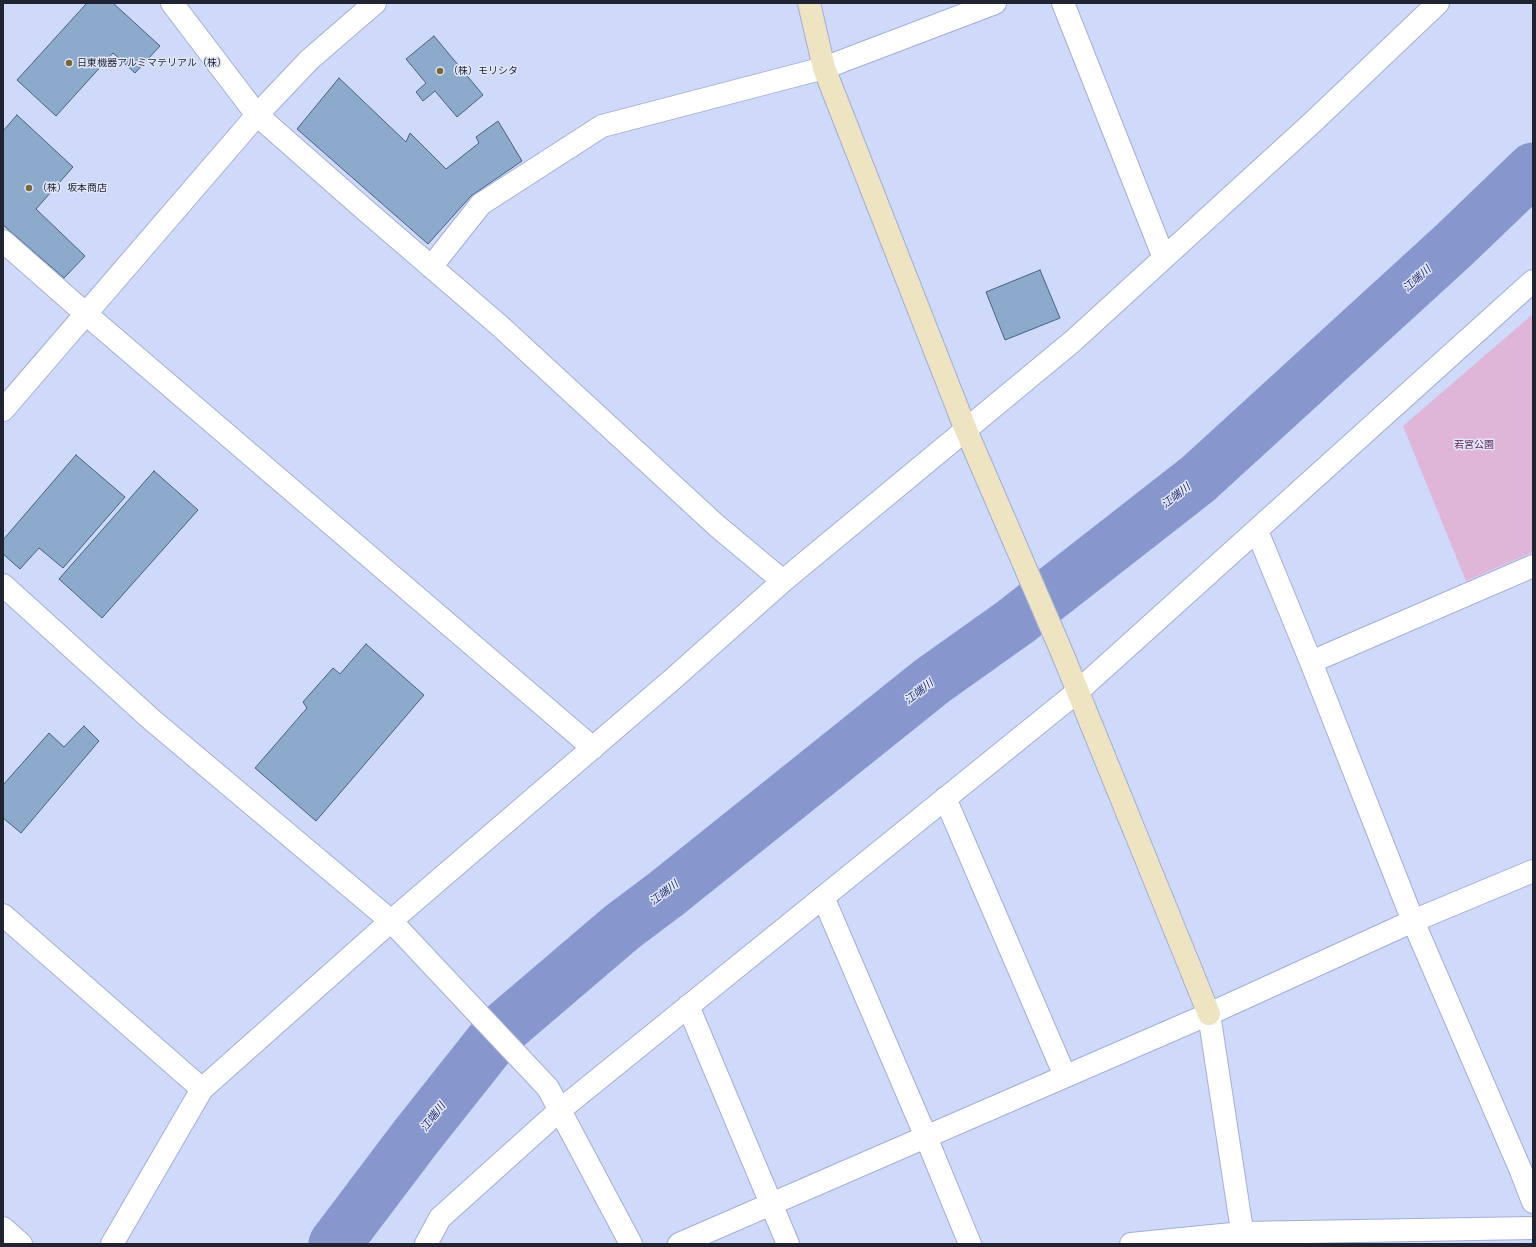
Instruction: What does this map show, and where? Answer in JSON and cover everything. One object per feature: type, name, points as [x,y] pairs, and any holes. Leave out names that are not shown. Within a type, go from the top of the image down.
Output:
[{"type":"street","points":[[172,3],[257,115],[500,326],[717,526],[783,581]]},
{"type":"street","points":[[3,410],[257,115],[309,60],[375,3]]},
{"type":"street","points":[[809,3],[824,68],[966,430],[984,475],[1063,655],[1209,1014],[1243,1239]]},
{"type":"street","points":[[431,267],[481,204],[602,126],[824,68],[995,3]]},
{"type":"street","points":[[1063,3],[1164,258]]},
{"type":"street","points":[[112,1244],[202,1089],[397,928],[593,748],[783,581],[1073,341],[1308,127],[1438,3]]},
{"type":"street","points":[[3,241],[86,314],[593,748]]},
{"type":"street","points":[[426,1244],[440,1218],[560,1110],[1077,692],[1533,281]]},
{"type":"street","points":[[1257,531],[1311,662],[1413,921],[1527,1168],[1533,1202]]},
{"type":"street","points":[[1311,662],[1533,566]]},
{"type":"street","points":[[3,585],[152,720],[397,928],[548,1088],[631,1244]]},
{"type":"street","points":[[945,798],[1066,1076]]},
{"type":"street","points":[[679,1244],[1209,1014],[1413,921],[1533,872]]},
{"type":"street","points":[[823,897],[926,1136],[970,1244]]},
{"type":"street","points":[[3,915],[202,1089]]},
{"type":"street","points":[[688,1006],[788,1244]]},
{"type":"street","points":[[3,1228],[21,1244]]},
{"type":"street","points":[[1132,1244],[1533,1228]]},
{"type":"green space","name":"若宮公園","points":[[1533,314],[1533,552],[1466,581],[1403,426]]},
{"type":"building","name":"日東機器アルミマテリアル（株）","points":[[87,3],[113,3],[160,46],[135,73],[113,53],[56,116],[17,80]]},
{"type":"building","name":"（株）モリシタ","points":[[434,36],[483,95],[457,117],[435,91],[423,101],[416,92],[426,83],[406,59]]},
{"type":"building","points":[[339,78],[406,142],[410,133],[446,169],[479,143],[476,137],[498,121],[522,161],[471,196],[428,244],[297,129]]},
{"type":"building","name":"（株）坂本商店","points":[[17,115],[73,167],[36,209],[85,256],[64,278],[3,225],[3,131]]},
{"type":"building","points":[[1040,270],[1060,318],[1005,340],[986,292]]},
{"type":"building","points":[[76,455],[125,497],[63,568],[39,548],[20,569],[3,554],[3,540]]},
{"type":"building","points":[[154,471],[198,510],[102,618],[59,579]]},
{"type":"building","points":[[366,644],[424,695],[316,821],[255,768],[307,708],[303,702],[333,668],[340,674]]},
{"type":"building","points":[[84,726],[99,741],[21,833],[3,818],[3,785],[49,733],[64,747]]},
{"type":"waterway","name":"江端川","points":[[335,1244],[415,1138],[499,1032],[622,927],[666,894],[932,681],[1015,622],[1198,479],[1454,245],[1533,169]]},
{"type":"place","name":"日東機器アルミマテリアル（株）","points":[[69,63]]},
{"type":"place","name":"（株）モリシタ","points":[[440,71]]},
{"type":"place","name":"（株）坂本商店","points":[[29,188]]}]
